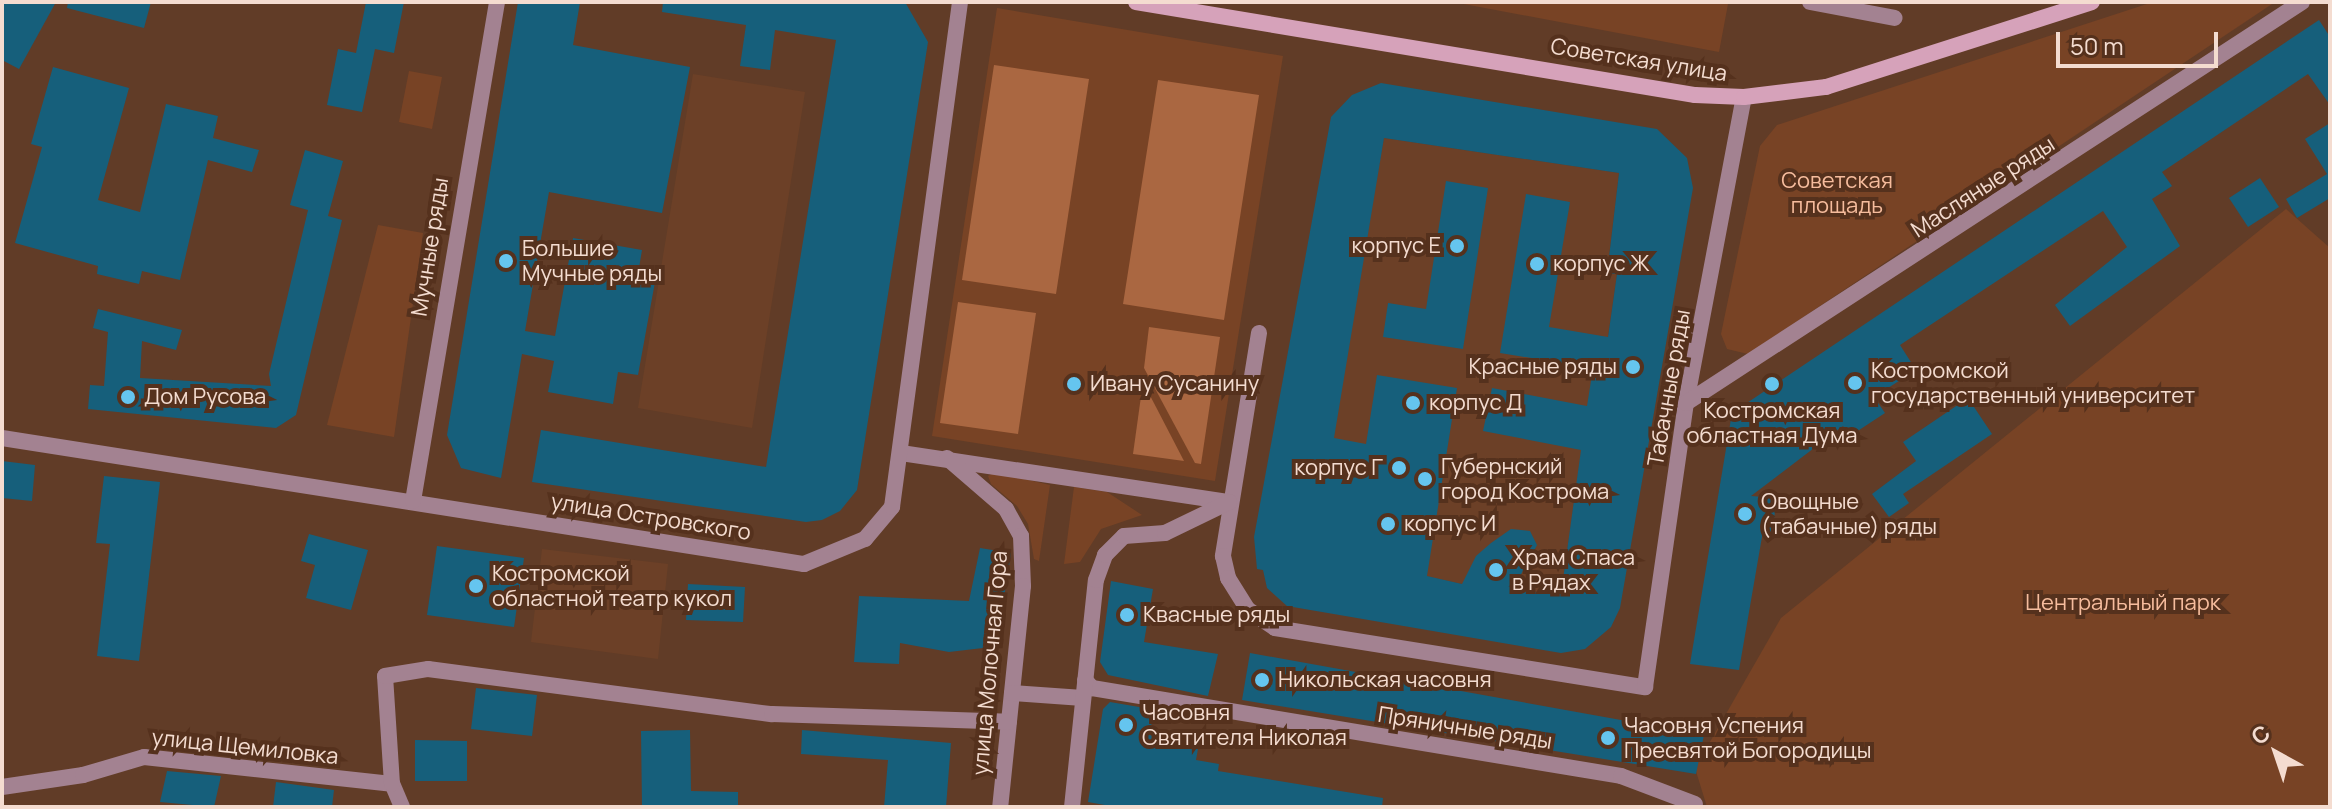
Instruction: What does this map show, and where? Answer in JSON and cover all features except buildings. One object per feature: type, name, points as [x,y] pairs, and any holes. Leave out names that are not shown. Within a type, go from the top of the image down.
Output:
[{"type":"main road","name":"Советская улица","points":[[1136,2],[1695,95],[1744,97],[1826,87],[2092,2]]},
{"type":"street","name":"Мучные ряды","points":[[413,501],[497,2]]},
{"type":"street","points":[[960,2],[901,453],[1229,502]]},
{"type":"street","points":[[1810,2],[1895,18]]},
{"type":"street","name":"Масляные ряды","points":[[1686,403],[2302,2]]},
{"type":"street","name":"Табачные ряды","points":[[1229,502],[1223,556],[1228,578],[1247,609],[1275,628],[1645,687],[1686,403],[1744,97]]},
{"type":"street","points":[[1229,502],[1259,333]]},
{"type":"street","name":"улица Островского","points":[[2,438],[804,564],[865,539],[892,507],[901,453]]},
{"type":"street","name":"улица Молочная Гора","points":[[947,458],[1006,509],[1021,536],[1023,586],[1000,807]]},
{"type":"street","points":[[1072,807],[1096,580],[1105,555],[1124,536],[1165,533],[1229,502]]},
{"type":"street","points":[[402,807],[392,784],[385,676],[428,669],[772,714],[1009,722]]},
{"type":"street","name":"Пряничные ряды","points":[[1085,680],[1092,688],[1106,691],[1621,776],[1695,804]]},
{"type":"street","points":[[1012,693],[1083,698]]},
{"type":"street","name":"улица Щемиловка","points":[[2,787],[83,775],[144,757],[392,784]]},
{"type":"shaded area","points":[[994,65],[1089,79],[1056,294],[962,280]]},
{"type":"shaded area","points":[[693,74],[805,92],[752,428],[638,408]]},
{"type":"shaded area","points":[[1158,80],[1259,95],[1224,320],[1123,304]]},
{"type":"shaded area","points":[[1384,138],[1619,173],[1607,273],[1617,274],[1599,398],[1589,398],[1561,594],[1462,584],[1319,553],[1345,347]]},
{"type":"shaded area","points":[[958,302],[1036,313],[1018,434],[940,423]]},
{"type":"shaded area","points":[[1149,327],[1220,337],[1201,464],[1195,463],[1144,368]]},
{"type":"shaded area","points":[[1143,382],[1184,461],[1133,454]]},
{"type":"shaded area","points":[[542,549],[668,564],[658,659],[531,642]]},
{"type":"green space","points":[[1453,2],[1714,2],[1728,4],[1719,52]]},
{"type":"green space","name":"Советская площадь","points":[[2153,2],[2275,2],[1748,354],[1727,349],[1721,334],[1760,146],[1777,125]]},
{"type":"green space","points":[[997,8],[1283,56],[1215,481],[932,436]]},
{"type":"green space","points":[[409,71],[442,77],[432,129],[399,122]]},
{"type":"green space","name":"Центральный парк","points":[[2286,209],[2330,248],[2330,807],[1707,807],[1695,768],[1781,618]]},
{"type":"green space","points":[[378,225],[423,233],[394,437],[327,425]]},
{"type":"green space","points":[[995,472],[1050,485],[1039,561],[1034,559],[1028,524],[1017,506],[991,484],[988,476]]},
{"type":"green space","points":[[1074,487],[1107,492],[1142,515],[1101,529],[1080,562],[1064,564]]},
{"type":"place","name":"корпус Е","points":[[1457,246]]},
{"type":"place","name":"Большие Мучные ряды","points":[[506,261]]},
{"type":"place","name":"корпус Ж","points":[[1537,264]]},
{"type":"place","name":"Красные ряды","points":[[1633,367]]},
{"type":"place","name":"Костромской государственный университет","points":[[1855,383]]},
{"type":"place","name":"Ивану Сусанину","points":[[1074,384]]},
{"type":"place","name":"Костромская областная Дума","points":[[1772,384]]},
{"type":"place","name":"Дом Русова","points":[[128,397]]},
{"type":"place","name":"корпус Д","points":[[1413,403]]},
{"type":"place","name":"корпус Г","points":[[1399,468]]},
{"type":"place","name":"Губернский город Кострома","points":[[1425,479]]},
{"type":"place","name":"Овощные (табачные) ряды","points":[[1745,514]]},
{"type":"place","name":"корпус И","points":[[1388,524]]},
{"type":"place","name":"Храм Спаса в Рядах","points":[[1496,570]]},
{"type":"place","name":"Костромской областной театр кукол","points":[[476,586]]},
{"type":"place","name":"Квасные ряды","points":[[1127,615]]},
{"type":"place","name":"Никольская часовня","points":[[1262,680]]},
{"type":"place","name":"Часовня Святителя Николая","points":[[1126,725]]},
{"type":"place","name":"Часовня Успения Пресвятой Богородицы","points":[[1608,738]]}]
